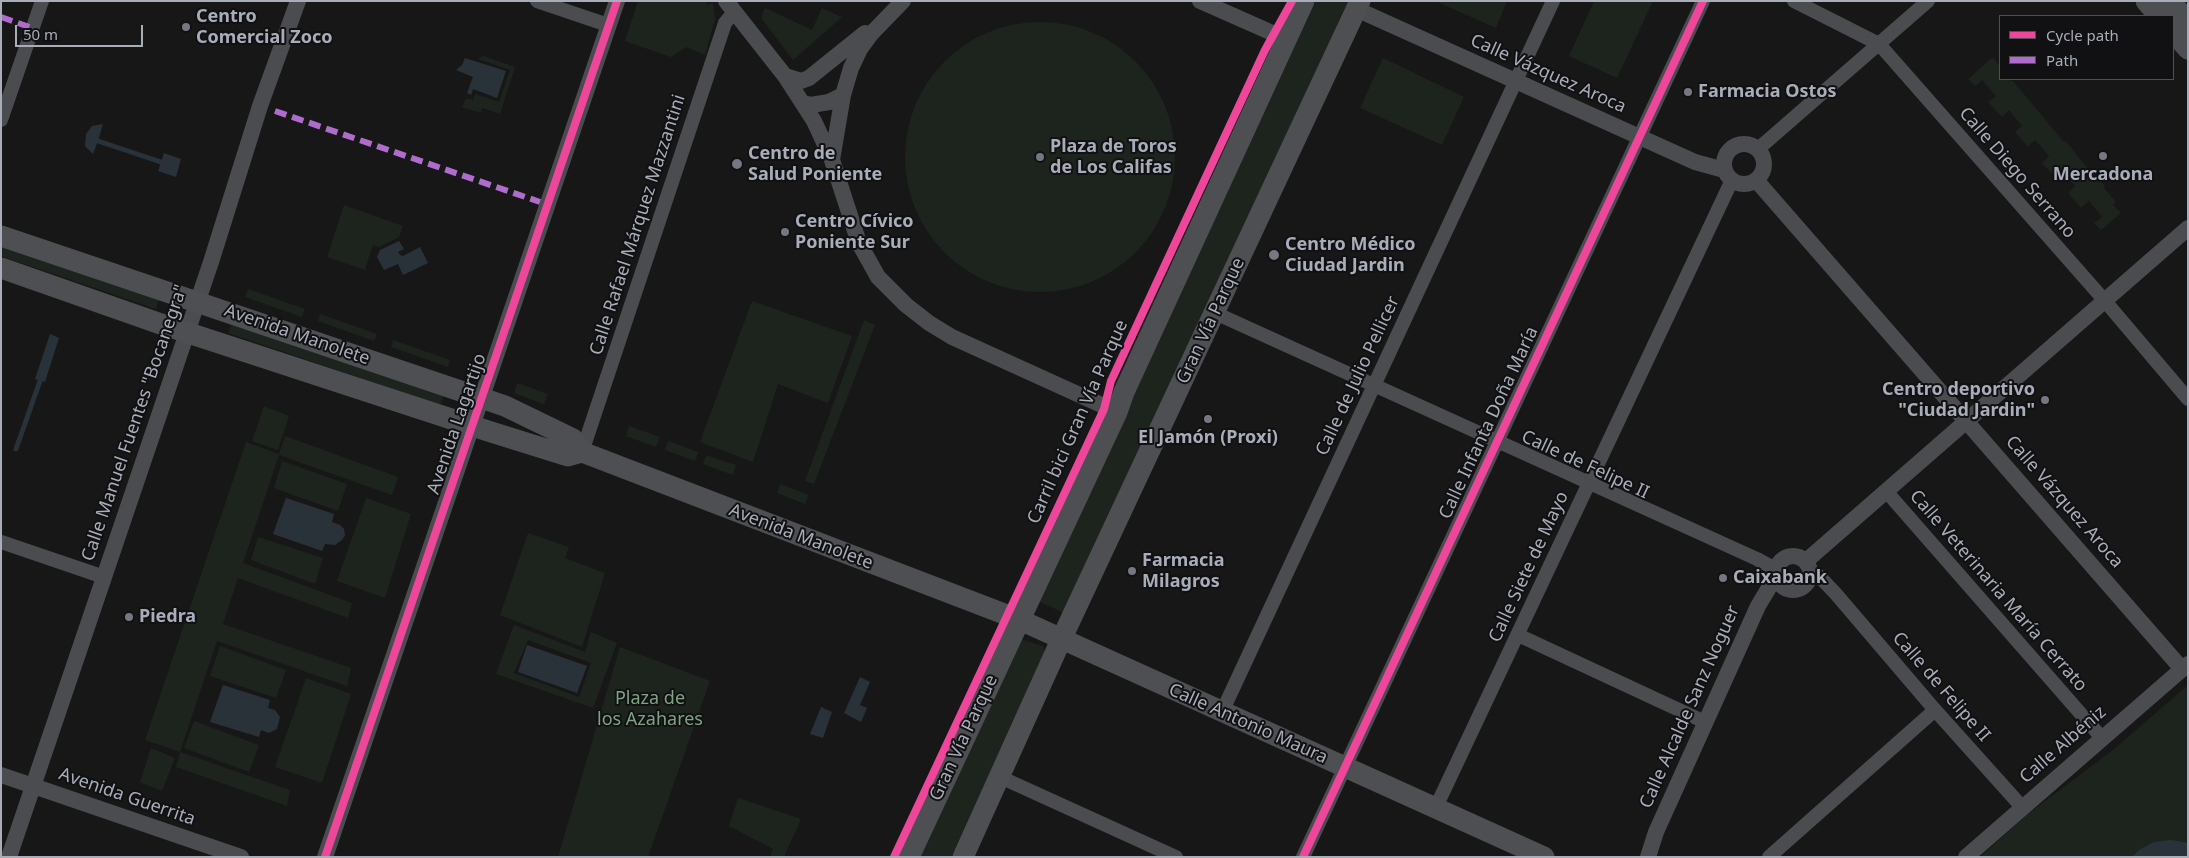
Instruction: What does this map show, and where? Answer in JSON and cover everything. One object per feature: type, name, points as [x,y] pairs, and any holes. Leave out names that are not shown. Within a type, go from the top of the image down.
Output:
[{"type":"main road","name":"Gran Vía Parque","points":[[909,857],[1117,412],[1124,392],[1304,1]]},
{"type":"main road","points":[[2146,1],[2158,15]]},
{"type":"main road","points":[[2170,1],[2188,21]]},
{"type":"main road","name":"Gran Vía Parque","points":[[963,857],[1061,640],[1358,5]]},
{"type":"main road","points":[[2174,33],[2188,49]]},
{"type":"main road","name":"Avenida Manolete","points":[[1,236],[481,397],[573,439],[582,452],[1020,620]]},
{"type":"main road","name":"Avenida Manolete","points":[[1,268],[187,332],[473,426],[568,456],[582,452]]},
{"type":"main road","points":[[1020,620],[1061,640]]},
{"type":"main road","name":"Calle Antonio Maura","points":[[1061,640],[1544,857]]},
{"type":"street","points":[[1,120],[42,1]]},
{"type":"street","name":"Calle Manuel Fuentes \"Bocanegra\"","points":[[10,857],[197,302],[260,106],[298,1]]},
{"type":"street","points":[[537,1],[608,25]]},
{"type":"street","name":"Avenida Lagartijo","points":[[325,857],[616,1]]},
{"type":"street","points":[[1200,1],[1286,39]]},
{"type":"street","name":"Calle de Julio Pellicer","points":[[1222,712],[1553,1]]},
{"type":"street","name":"Calle Infanta Doña María","points":[[1303,857],[1703,1]]},
{"type":"street","name":"Calle Diego Serrano","points":[[1794,1],[1879,44],[2188,399]]},
{"type":"street","points":[[1758,149],[1928,1]]},
{"type":"street","name":"Calle Vázquez Aroca","points":[[1358,5],[1516,81],[1728,175]]},
{"type":"street","points":[[785,76],[801,81],[809,78],[897,6]]},
{"type":"street","points":[[832,160],[843,95],[860,49],[897,6]]},
{"type":"street","points":[[730,7],[785,76],[814,121],[832,160],[859,242],[878,277],[906,305],[929,323],[952,337],[1117,412]]},
{"type":"street","name":"Calle Rafael Márquez Mazzantini","points":[[582,452],[730,7]]},
{"type":"street","points":[[803,103],[811,105],[829,102],[843,95]]},
{"type":"street","points":[[1745,144],[1758,149],[1764,162],[1763,172],[1756,180],[1744,184],[1728,175],[1726,156],[1731,148],[1745,144]]},
{"type":"street","name":"Calle Siete de Mayo","points":[[1436,807],[1589,484],[1728,175]]},
{"type":"street","name":"Calle Vázquez Aroca","points":[[1756,180],[2185,666]]},
{"type":"street","points":[[1808,567],[1796,556],[1791,556],[1781,561],[1777,575],[1784,587],[1794,590],[1804,586],[1808,567],[1886,491],[2187,231]]},
{"type":"street","name":"Calle de Felipe II","points":[[1215,313],[1757,559],[1777,575]]},
{"type":"street","name":"Calle Veterinaria María Cerrato","points":[[1886,491],[2102,738]]},
{"type":"street","points":[[1,542],[104,577]]},
{"type":"street","name":"Calle de Felipe II","points":[[1808,567],[1836,594],[1935,710],[2022,807]]},
{"type":"street","name":"Calle Alcalde Sanz Noguer","points":[[1648,857],[1656,832],[1758,606],[1777,575]]},
{"type":"street","points":[[1518,635],[1705,722]]},
{"type":"street","name":"Calle Albéniz","points":[[1966,857],[2185,666]]},
{"type":"street","points":[[1768,857],[1935,710]]},
{"type":"street","name":"Avenida Guerrita","points":[[1,775],[240,857]]},
{"type":"street","points":[[1000,777],[1176,857]]},
{"type":"green space","points":[[638,1],[705,1],[708,5],[713,2],[715,19],[705,55],[687,47],[671,57],[625,41]]},
{"type":"green space","points":[[1316,1],[1348,1],[1066,614],[1038,601]]},
{"type":"green space","points":[[1435,1],[1507,1],[1496,28]]},
{"type":"green space","points":[[1594,1],[1653,1],[1617,78],[1569,56]]},
{"type":"green space","points":[[765,8],[812,30],[822,8],[842,17],[793,60],[761,18]]},
{"type":"green space","name":"Plaza de Toros de Los Califas","points":[[1040,22],[1066,24],[1092,32],[1115,45],[1136,61],[1152,82],[1165,105],[1173,131],[1175,157],[1173,183],[1165,209],[1152,232],[1136,253],[1115,269],[1092,282],[1066,290],[1040,292],[1014,290],[988,282],[965,269],[944,253],[928,232],[915,209],[907,183],[905,157],[907,131],[915,105],[928,82],[944,61],[965,45],[988,32],[1014,24]]},
{"type":"green space","points":[[483,56],[515,67],[500,114],[482,108],[481,113],[462,107],[466,98],[473,100],[475,94],[499,102],[510,70],[478,59]]},
{"type":"green space","points":[[1993,57],[1999,65],[1999,80],[2013,81],[2064,142],[2066,141],[2091,173],[2105,186],[2104,188],[2116,202],[2113,205],[2121,213],[2101,230],[2094,223],[2102,217],[2089,201],[2081,208],[2068,193],[2075,186],[2062,171],[2055,177],[2042,163],[2049,156],[2035,140],[2028,147],[2015,132],[2022,126],[2009,110],[2002,117],[1988,102],[1996,96],[1982,80],[1975,86],[1968,79]]},
{"type":"green space","points":[[1383,58],[1464,97],[1442,145],[1360,108]]},
{"type":"green space","points":[[344,205],[403,226],[399,237],[379,247],[373,245],[365,270],[327,257]]},
{"type":"green space","points":[[1,244],[159,298],[156,309],[1,256]]},
{"type":"green space","points":[[248,289],[305,309],[302,317],[245,297]]},
{"type":"green space","points":[[752,301],[852,336],[828,403],[778,384],[753,462],[700,442]]},
{"type":"green space","points":[[320,314],[377,334],[374,341],[318,321]]},
{"type":"green space","points":[[864,320],[875,325],[814,484],[805,481]]},
{"type":"green space","points":[[232,323],[444,395],[440,405],[228,333]]},
{"type":"green space","points":[[393,340],[450,360],[448,367],[391,347]]},
{"type":"green space","points":[[517,383],[548,394],[544,404],[514,393]]},
{"type":"green space","points":[[264,406],[289,416],[278,450],[252,441]]},
{"type":"green space","points":[[629,426],[660,437],[656,447],[626,436]]},
{"type":"green space","points":[[285,436],[398,477],[392,495],[279,455],[243,563],[352,603],[348,618],[238,578],[223,624],[351,668],[347,686],[217,641],[180,752],[145,740],[246,442],[279,454]]},
{"type":"green space","points":[[668,441],[698,452],[695,461],[665,450]]},
{"type":"green space","points":[[706,455],[736,465],[733,475],[703,464]]},
{"type":"green space","points":[[282,461],[347,484],[338,511],[274,488]]},
{"type":"green space","points":[[780,484],[809,495],[805,504],[777,493]]},
{"type":"green space","points":[[366,498],[411,514],[385,598],[337,581]]},
{"type":"green space","points":[[528,533],[569,547],[565,558],[605,573],[582,647],[500,615]]},
{"type":"green space","points":[[258,537],[323,558],[315,584],[251,560]]},
{"type":"green space","points":[[514,625],[585,652],[591,632],[617,643],[593,708],[496,674]],"holes":[[[528,640],[591,663],[579,697],[514,673]]]},
{"type":"green space","points":[[1023,640],[1043,646],[1045,653],[951,857],[920,857],[1018,644]]},
{"type":"green space","points":[[220,646],[286,670],[276,698],[210,676]]},
{"type":"green space","name":"Plaza de los Azahares","points":[[620,647],[710,681],[648,857],[558,857]]},
{"type":"green space","points":[[306,678],[351,694],[322,783],[275,767]]},
{"type":"green space","points":[[2188,685],[2188,857],[1980,857],[2028,814],[2113,750]]},
{"type":"green space","points":[[194,721],[259,745],[249,772],[184,748]]},
{"type":"green space","points":[[151,748],[175,758],[162,791],[140,782]]},
{"type":"green space","points":[[180,752],[290,790],[287,806],[176,767]]},
{"type":"green space","points":[[738,798],[801,819],[784,857],[770,857],[773,849],[729,826]]},
{"type":"shaded area","points":[[465,58],[506,71],[497,98],[473,89],[471,95],[467,93],[473,77],[456,70],[462,65]]},
{"type":"shaded area","points":[[103,124],[93,154],[85,146],[86,134],[92,126]]},
{"type":"shaded area","points":[[164,153],[181,159],[176,177],[158,171]]},
{"type":"shaded area","points":[[399,241],[404,249],[398,252],[400,255],[403,256],[420,247],[428,263],[403,275],[398,264],[384,270],[377,257],[380,250]]},
{"type":"shaded area","points":[[50,334],[59,338],[45,382],[35,379]]},
{"type":"shaded area","points":[[286,498],[334,514],[332,522],[344,529],[345,535],[342,540],[335,545],[325,544],[322,551],[273,534]]},
{"type":"shaded area","points":[[527,645],[587,666],[577,693],[518,672]]},
{"type":"shaded area","points":[[860,677],[870,682],[860,705],[867,708],[861,722],[844,713]]},
{"type":"shaded area","points":[[223,685],[270,700],[268,708],[275,710],[280,717],[277,729],[269,733],[261,730],[259,737],[210,722]]},
{"type":"shaded area","points":[[821,707],[832,712],[823,738],[810,734]]},
{"type":"shaded area","points":[[2171,840],[2188,843],[2188,857],[2132,857],[2139,850],[2154,842]]},
{"type":"waterway","points":[[98,141],[161,162]]},
{"type":"waterway","points":[[16,449],[40,381]]},
{"type":"marked path","points":[[1,17],[32,28]]},
{"type":"marked path","points":[[275,111],[540,202]]},
{"type":"cycle path","points":[[325,857],[617,1]]},
{"type":"cycle path","name":"Carril bici Gran Vía Parque","points":[[894,857],[1104,409],[1111,381],[1265,50],[1292,1]]},
{"type":"cycle path","points":[[1303,857],[1703,1]]},
{"type":"place","name":"Centro Comercial Zoco","points":[[186,27]]},
{"type":"place","name":"Farmacia Ostos","points":[[1688,92]]},
{"type":"place","name":"Mercadona","points":[[2103,156]]},
{"type":"place","name":"Plaza de Toros de Los Califas","points":[[1040,157]]},
{"type":"place","name":"Centro de Salud Poniente","points":[[737,164]]},
{"type":"place","name":"Centro Cívico Poniente Sur","points":[[785,232]]},
{"type":"place","name":"Centro Médico Ciudad Jardin","points":[[1274,255]]},
{"type":"place","name":"Centro deportivo \"Ciudad Jardin\"","points":[[2045,400]]},
{"type":"place","name":"El Jamón (Proxi)","points":[[1208,419]]},
{"type":"place","name":"Farmacia Milagros","points":[[1132,571]]},
{"type":"place","name":"Caixabank","points":[[1723,578]]},
{"type":"place","name":"Piedra","points":[[129,617]]}]
